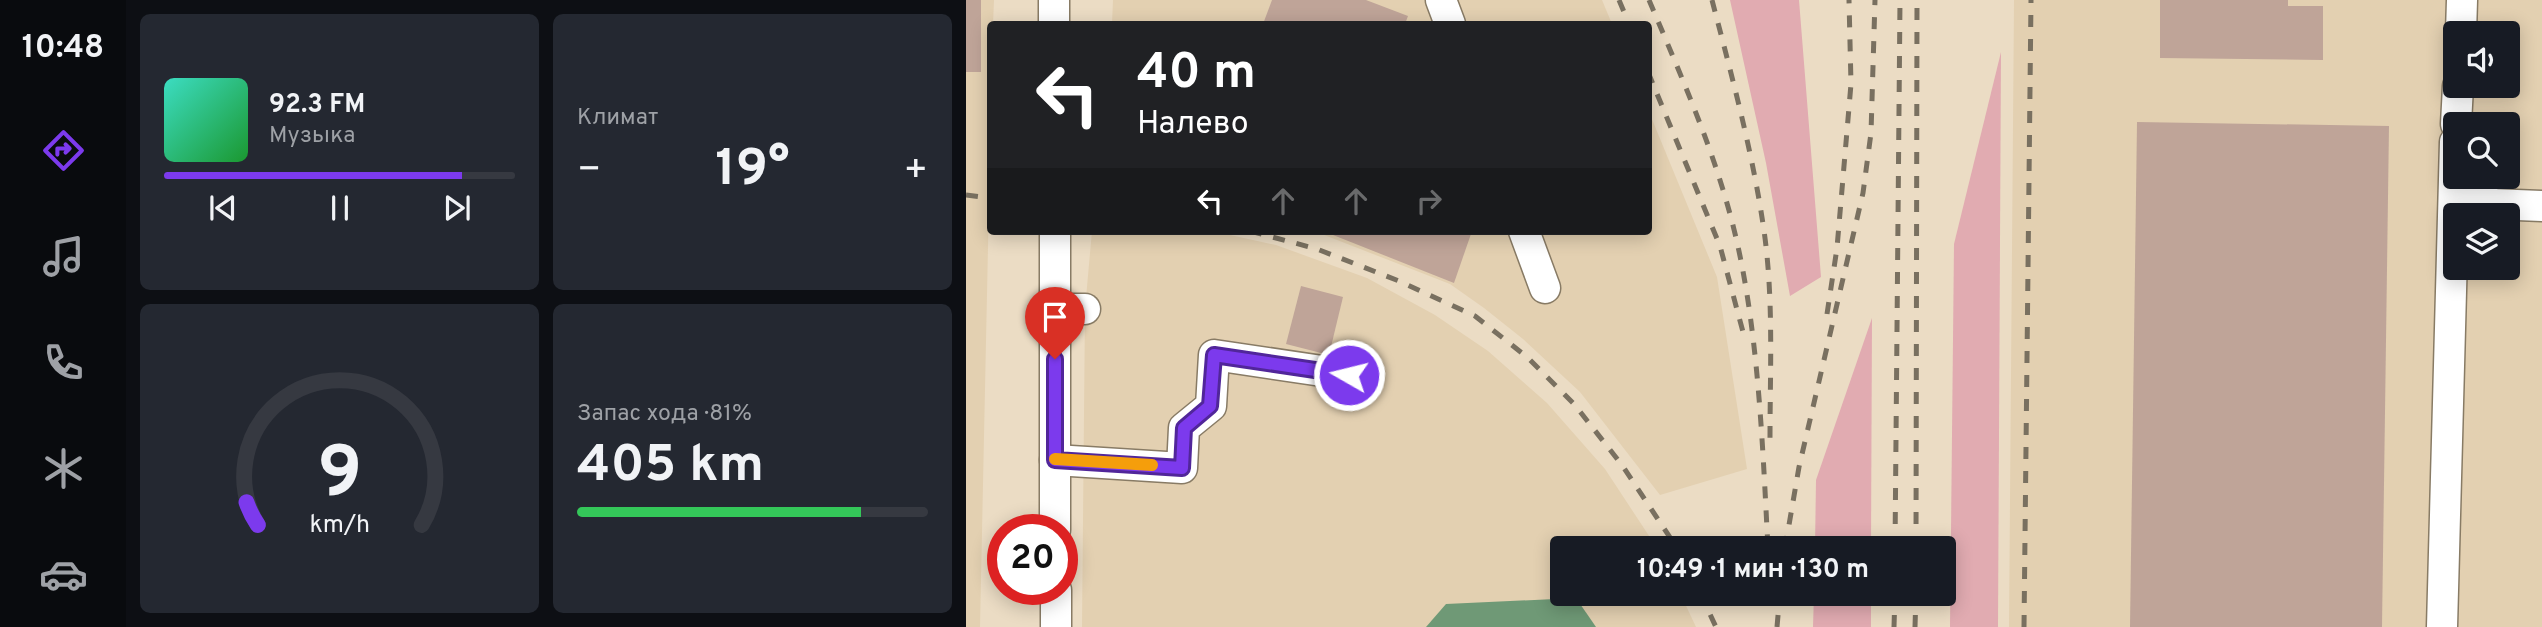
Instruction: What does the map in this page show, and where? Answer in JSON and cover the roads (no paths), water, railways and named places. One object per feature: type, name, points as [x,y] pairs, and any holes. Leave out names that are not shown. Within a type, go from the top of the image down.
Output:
[{"type":"street","points":[[1054,0],[1054,21]]},
{"type":"street","points":[[1441,0],[1449,21]]},
{"type":"street","points":[[2461,21],[2462,0]]},
{"type":"street","points":[[2442,627],[2456,189]]},
{"type":"street","points":[[2473,189],[2492,204],[2542,205]]},
{"type":"street","points":[[1055,235],[1055,514]]},
{"type":"street","points":[[1525,235],[1545,288]]},
{"type":"street","points":[[1055,309],[1085,309]]},
{"type":"street","points":[[1055,460],[1182,468],[1184,428],[1210,406],[1214,355],[1349,375]]},
{"type":"street","points":[[1056,605],[1056,627]]},
{"type":"railway","points":[[1619,0],[1628,21]]},
{"type":"railway","points":[[1649,0],[1713,158],[1740,256],[1756,364],[1767,536]]},
{"type":"railway","points":[[1712,0],[1747,140],[1763,224],[1770,304],[1770,438]]},
{"type":"railway","points":[[1827,314],[1837,248],[1851,84],[1849,0]]},
{"type":"railway","points":[[1787,536],[1799,467],[1863,193],[1871,133],[1875,0]]},
{"type":"railway","points":[[1895,536],[1900,0]]},
{"type":"railway","points":[[1916,536],[1917,0]]},
{"type":"railway","points":[[2024,627],[2031,0]]},
{"type":"railway","points":[[1652,82],[1720,246],[1743,332]]},
{"type":"railway","points":[[966,195],[987,198]]},
{"type":"railway","points":[[1265,235],[1317,249],[1399,281],[1475,316],[1527,357],[1574,404],[1622,465],[1669,536]]},
{"type":"railway","points":[[1706,606],[1716,627]]},
{"type":"railway","points":[[1777,627],[1779,606]]},
{"type":"railway","points":[[1894,627],[1895,606]]},
{"type":"railway","points":[[1915,627],[1916,606]]}]
